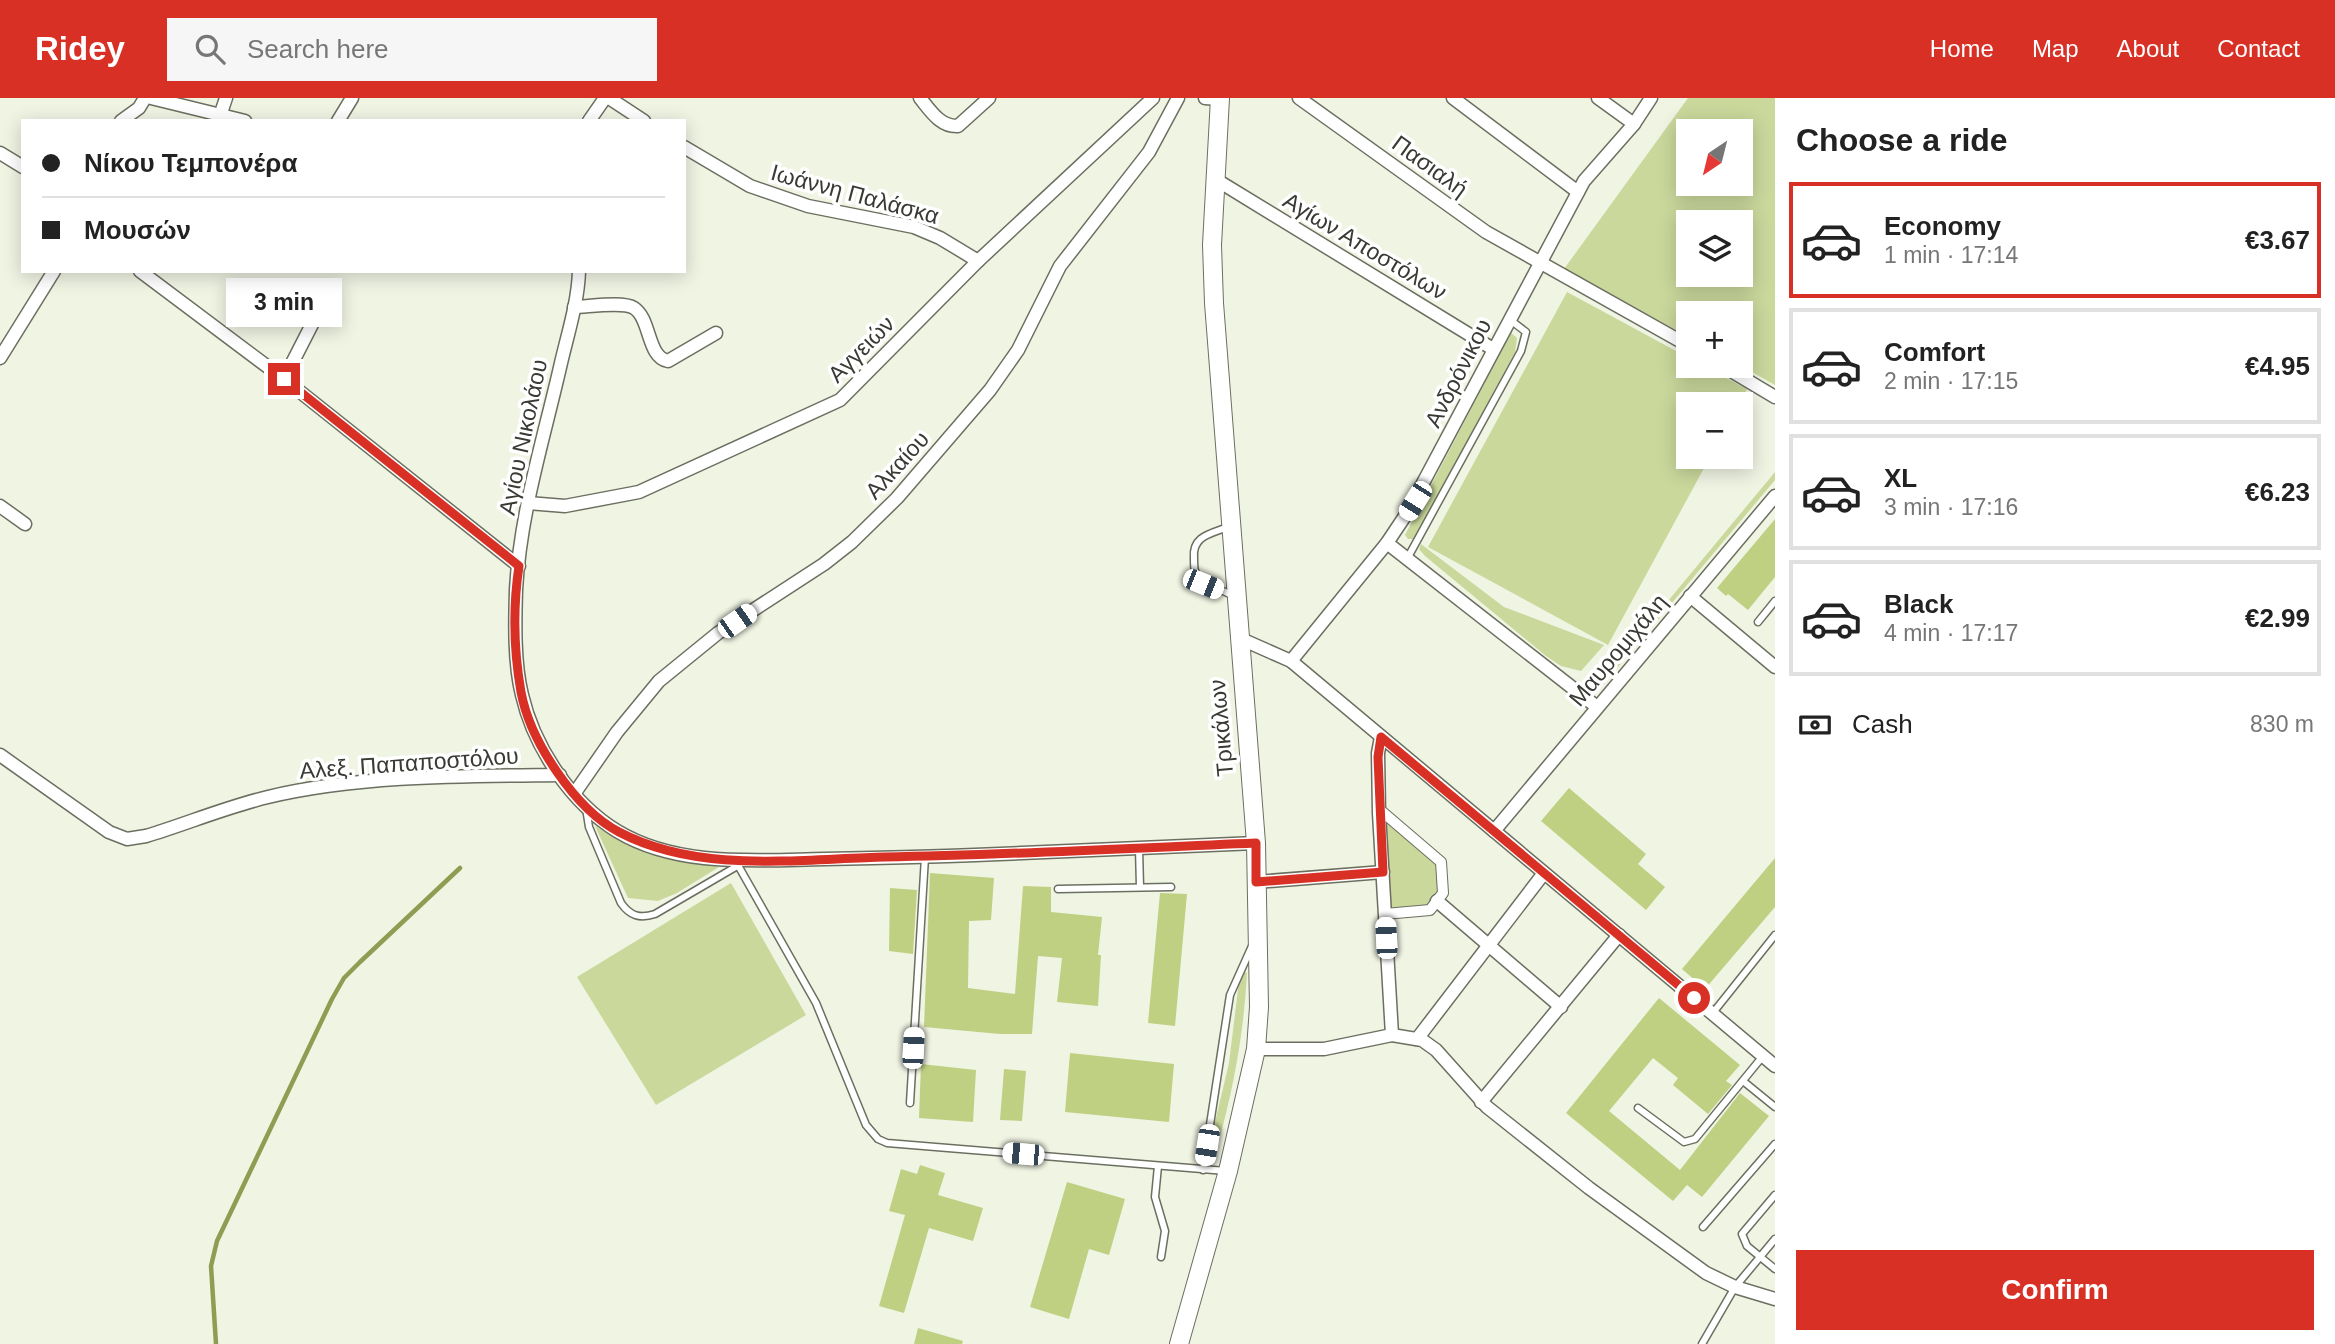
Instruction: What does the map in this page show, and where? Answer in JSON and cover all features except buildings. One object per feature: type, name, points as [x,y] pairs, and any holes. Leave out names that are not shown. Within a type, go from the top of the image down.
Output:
[{"type":"main road","name":"Τρικάλων","points":[[1179,1344],[1228,1171],[1256,1049],[1259,1007],[1256,843],[1214,303],[1214,179],[1220,98]]},
{"type":"street","points":[[124,119],[139,108],[145,98]]},
{"type":"street","points":[[151,98],[235,119]]},
{"type":"street","points":[[220,116],[226,98]]},
{"type":"street","points":[[339,119],[352,98]]},
{"type":"street","points":[[591,119],[607,98],[641,119]]},
{"type":"street","points":[[919,98],[939,119],[951,127],[958,126],[989,98]]},
{"type":"street","name":"Αγγειών","points":[[528,503],[565,506],[639,492],[832,405],[851,391],[978,261],[1153,98]]},
{"type":"street","name":"Αλκαίου","points":[[574,794],[617,732],[659,681],[718,634],[824,564],[852,542],[897,498],[990,390],[1018,350],[1060,266],[1149,152],[1178,98]]},
{"type":"street","points":[[1205,98],[1220,98]]},
{"type":"street","name":"Πασιαλή","points":[[1299,98],[1486,232],[1676,339]]},
{"type":"street","points":[[1453,98],[1578,192]]},
{"type":"street","points":[[1598,98],[1634,124]]},
{"type":"street","name":"Ανδρόνικου","points":[[1291,662],[1387,543],[1420,493],[1493,349],[1578,192],[1598,162],[1634,124],[1651,98]]},
{"type":"street","name":"Ιωάννη Παλάσκα","points":[[686,148],[750,186],[808,206],[914,228],[940,238],[978,261]]},
{"type":"street","points":[[0,153],[21,166]]},
{"type":"street","name":"Αγίων Αποστόλων","points":[[1214,179],[1493,349]]},
{"type":"street","points":[[0,358],[53,273]]},
{"type":"street","points":[[143,273],[284,379],[519,566]]},
{"type":"street","name":"Αγίου Νικολάου","points":[[579,273],[574,307],[528,503],[516,587],[517,654],[522,694],[534,729],[560,775],[586,806],[617,831],[637,840],[677,853],[739,864],[1256,843]]},
{"type":"street","points":[[284,379],[328,293]]},
{"type":"street","points":[[574,307],[623,304],[634,308],[641,316],[659,357],[668,361],[716,333]]},
{"type":"street","points":[[1743,378],[1775,397]]},
{"type":"street","name":"Μαυρομιχάλη","points":[[1494,831],[1775,496]]},
{"type":"street","points":[[0,506],[25,524]]},
{"type":"street","points":[[1387,543],[1597,708]]},
{"type":"street","points":[[1690,596],[1775,667]]},
{"type":"street","points":[[1239,638],[1291,662],[1775,1066]]},
{"type":"street","points":[[1381,737],[1378,753],[1379,809],[1392,1035]]},
{"type":"street","name":"Αλεξ. Παπαποστόλου","points":[[0,755],[109,832],[127,839],[146,836],[266,797],[332,785],[458,776],[560,775]]},
{"type":"street","points":[[1379,809],[1441,862],[1443,893],[1430,910],[1385,914]]},
{"type":"street","points":[[1256,882],[1383,872]]},
{"type":"street","points":[[1417,1038],[1544,873]]},
{"type":"street","points":[[1437,901],[1561,1007]]},
{"type":"street","points":[[1481,1102],[1619,935]]},
{"type":"street","points":[[1256,1049],[1324,1049],[1392,1035],[1417,1038],[1436,1050],[1481,1102],[1589,1188],[1699,1269],[1735,1287],[1775,1299]]},
{"type":"lane","points":[[1408,559],[1521,351],[1526,331],[1509,319]]},
{"type":"lane","points":[[1232,525],[1198,539],[1193,548],[1195,575],[1199,580],[1236,597]]},
{"type":"lane","points":[[1758,622],[1775,601]]},
{"type":"lane","points":[[586,806],[589,827],[621,902],[627,911],[636,916],[645,918],[655,914],[739,864],[816,1003],[866,1125],[878,1139],[887,1143],[1228,1171]]},
{"type":"lane","points":[[1139,848],[1140,887]]},
{"type":"lane","points":[[910,1103],[925,857]]},
{"type":"lane","points":[[1058,889],[1171,887]]},
{"type":"lane","points":[[1203,1170],[1230,995],[1258,935]]},
{"type":"lane","points":[[1712,1014],[1775,935]]},
{"type":"lane","points":[[1638,1108],[1684,1142],[1689,1142],[1695,1139],[1763,1056]]},
{"type":"lane","points":[[1742,1081],[1775,1107]]},
{"type":"lane","points":[[1703,1227],[1775,1144]]},
{"type":"lane","points":[[1158,1166],[1155,1197],[1165,1231],[1161,1257]]},
{"type":"lane","points":[[1775,1195],[1742,1234],[1743,1241],[1775,1269]]},
{"type":"lane","points":[[1702,1344],[1735,1287],[1775,1240]]},
{"type":"green space","points":[[1688,98],[1775,98],[1775,385],[1753,373],[1753,301],[1676,301],[1676,330],[1564,269]]},
{"type":"green space","points":[[1567,292],[1676,351],[1676,378],[1726,378],[1747,389],[1745,392],[1676,392],[1676,469],[1703,469],[1608,645],[1428,547]]},
{"type":"green space","points":[[1511,333],[1517,338],[1515,352],[1414,539],[1408,539],[1405,535]]},
{"type":"green space","points":[[1775,472],[1775,480],[1599,690],[1595,689]]},
{"type":"green space","points":[[1421,544],[1504,607],[1604,645],[1581,671],[1561,666],[1425,556],[1419,549]]},
{"type":"green space","points":[[1380,813],[1439,863],[1441,892],[1429,907],[1385,911]]},
{"type":"green space","points":[[595,826],[649,853],[719,867],[677,893],[658,901],[628,898]]},
{"type":"green space","points":[[731,883],[806,1015],[656,1105],[577,977]]},
{"type":"green space","points":[[1245,972],[1241,1038],[1229,1101],[1218,1144],[1215,1147],[1209,1146],[1208,1141],[1211,1139],[1229,1063],[1240,973]]},
{"type":"waterway","points":[[216,1344],[211,1266],[217,1241],[332,999],[344,978],[460,868]]},
{"type":"route","points":[[284,379],[519,566],[516,587],[517,654],[522,694],[534,729],[555,768],[574,794],[617,831],[637,840],[677,853],[739,860],[925,857],[1256,843],[1256,882],[1383,872],[1378,757],[1381,737],[1694,998]]}]
